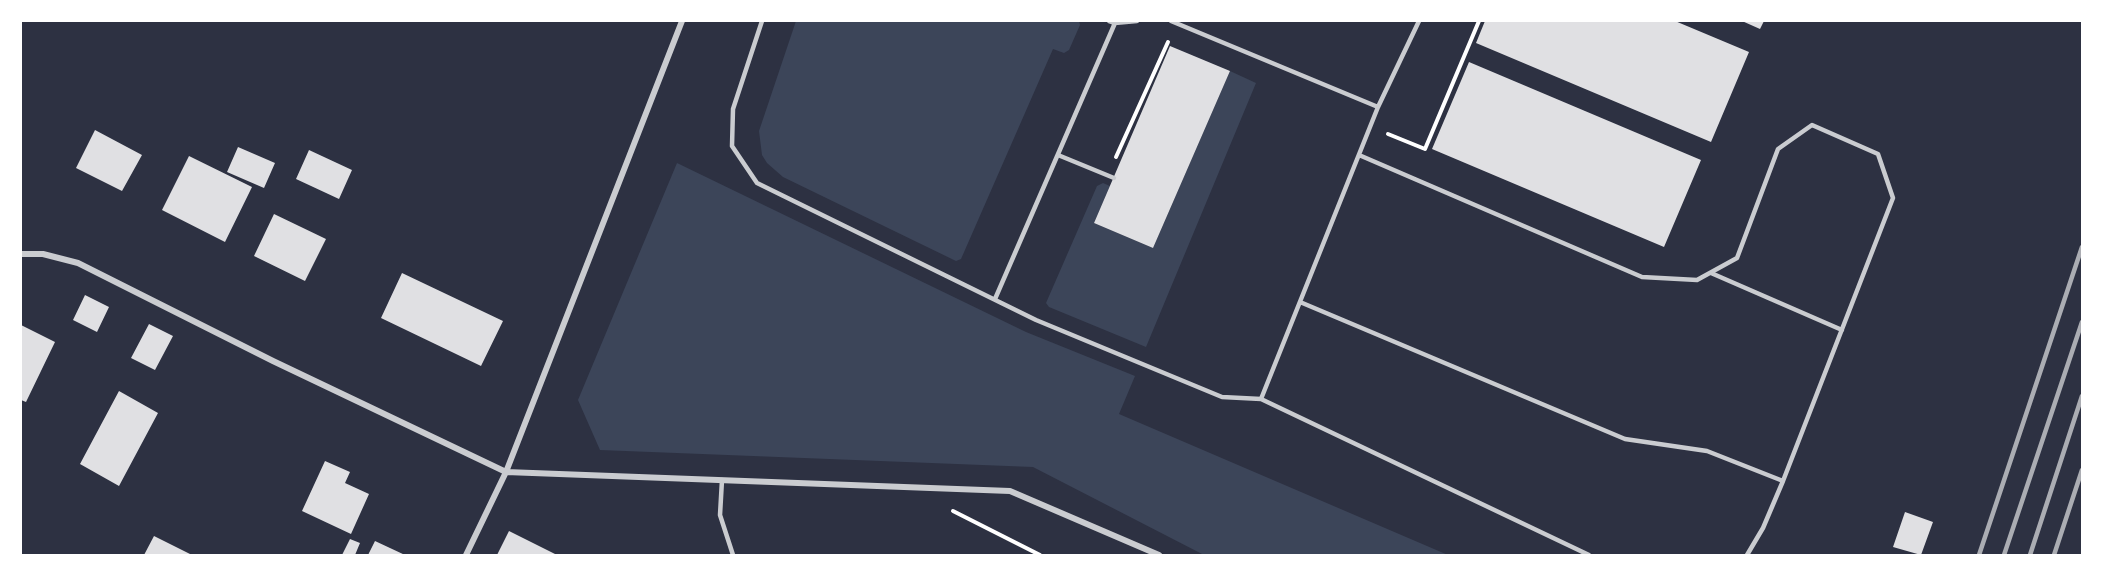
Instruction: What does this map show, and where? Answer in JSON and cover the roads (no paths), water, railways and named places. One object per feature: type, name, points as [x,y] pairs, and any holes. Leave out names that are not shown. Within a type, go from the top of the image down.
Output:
[{"type":"street","points":[[466,555],[506,471],[682,21]]},
{"type":"street","points":[[21,254],[43,254],[78,262],[273,362],[506,471],[1010,491],[1159,555]]},
{"type":"lane","points":[[762,21],[733,109],[732,146],[757,183],[995,299],[1222,397],[1261,399],[1589,555]]},
{"type":"lane","points":[[995,299],[1058,155],[1112,22],[1137,21]]},
{"type":"lane","points":[[1171,21],[1378,107]]},
{"type":"lane","points":[[1261,399],[1378,107],[1419,21]]},
{"type":"lane","points":[[1359,155],[1641,277],[1697,280],[1737,258],[1778,149],[1812,125],[1878,154],[1893,198],[1783,481],[1763,528],[1747,555]]},
{"type":"lane","points":[[1058,155],[1114,178]]},
{"type":"lane","points":[[1711,273],[1842,330]]},
{"type":"lane","points":[[1300,302],[1625,439],[1707,451],[1783,481]]},
{"type":"lane","points":[[722,480],[720,515],[733,555]]},
{"type":"railway","points":[[1979,555],[2082,247]]},
{"type":"railway","points":[[2004,555],[2082,322]]},
{"type":"railway","points":[[2030,555],[2082,396]]},
{"type":"railway","points":[[2054,555],[2082,470]]}]
